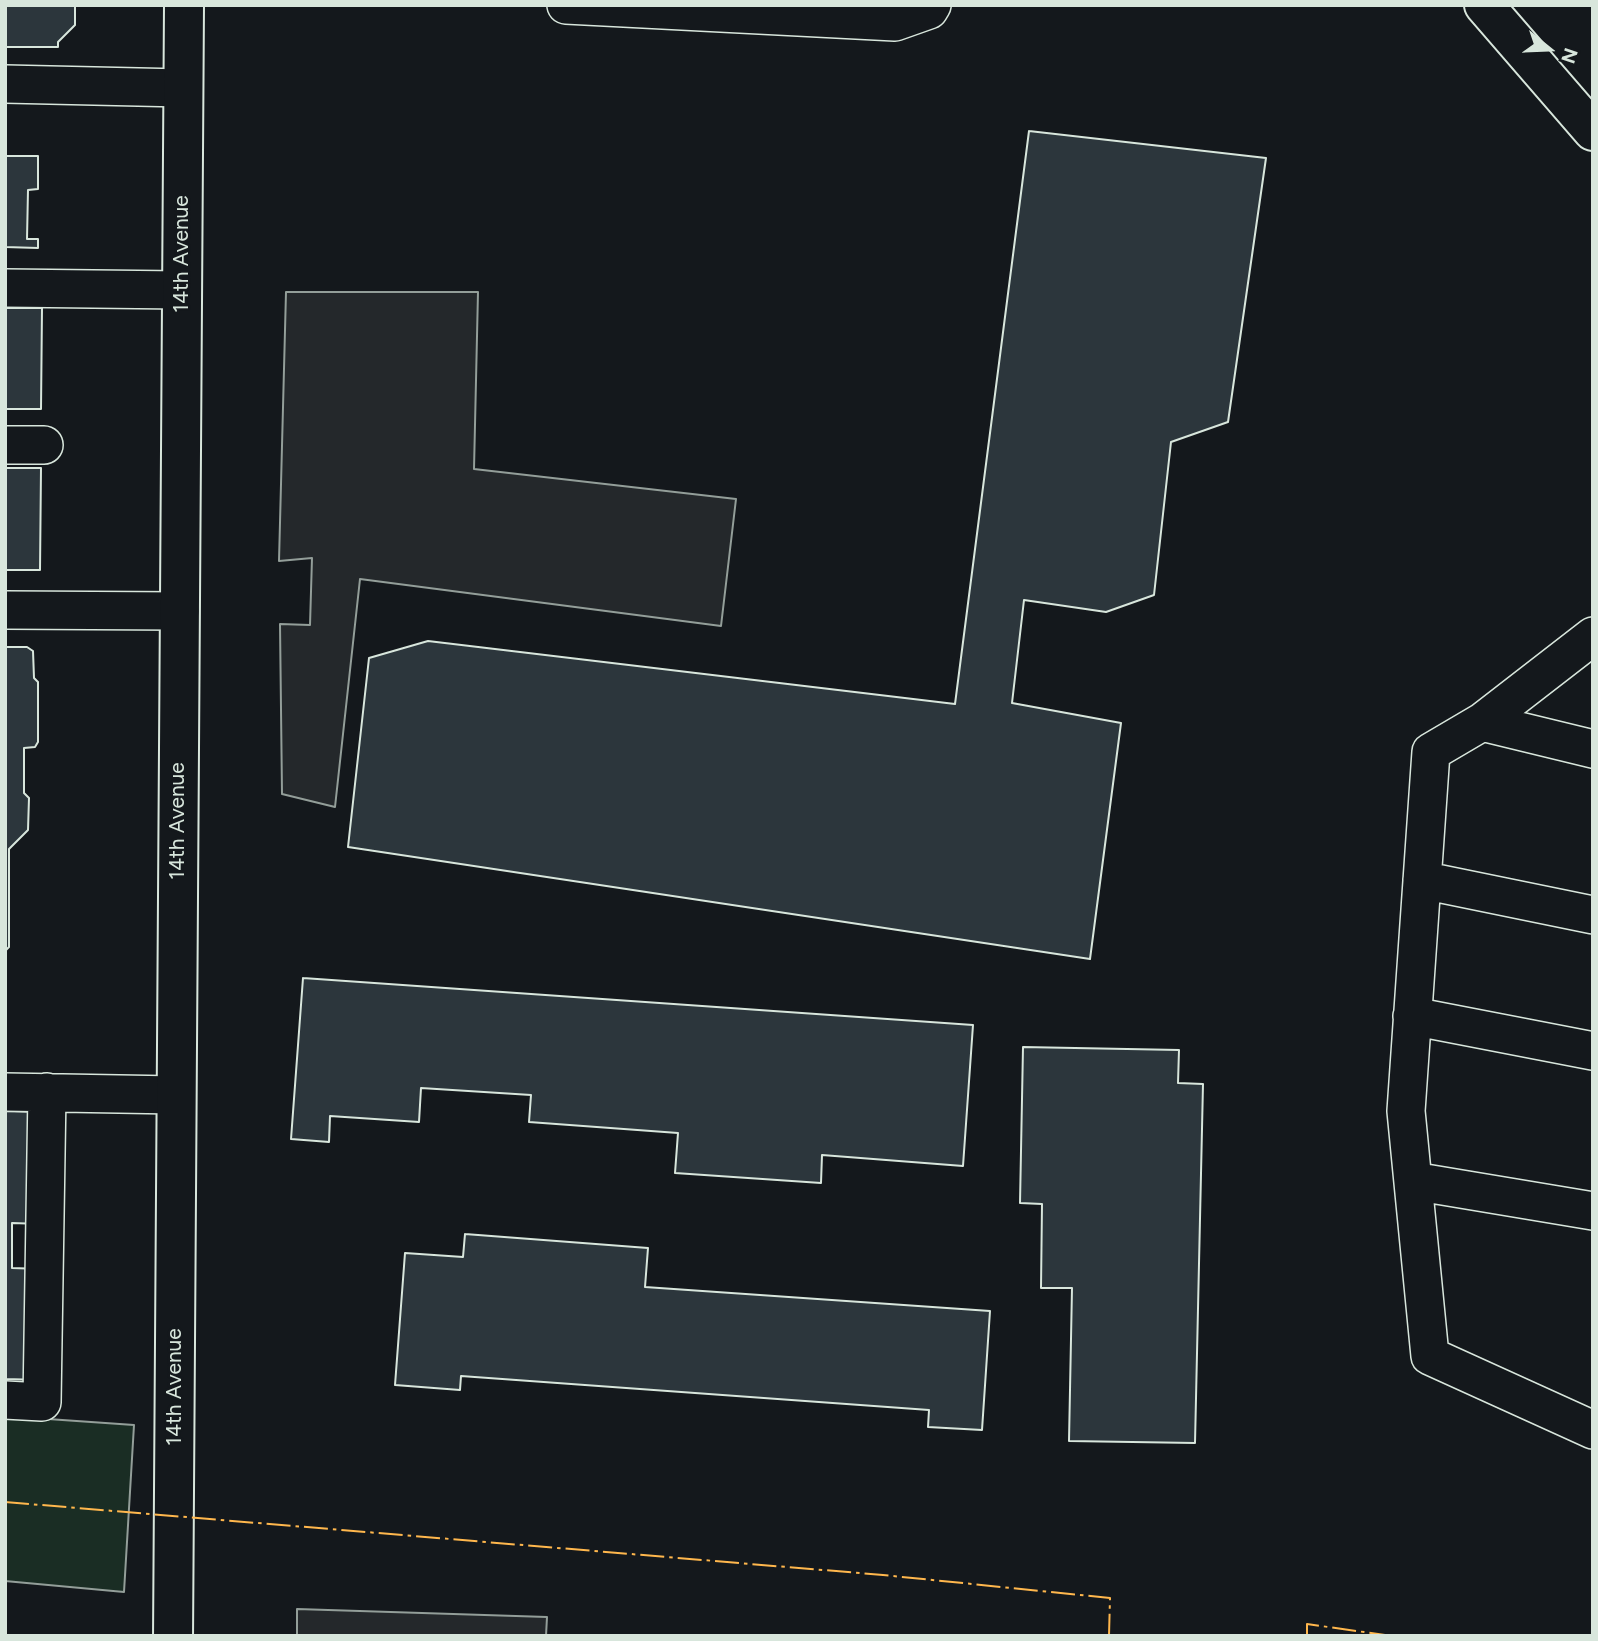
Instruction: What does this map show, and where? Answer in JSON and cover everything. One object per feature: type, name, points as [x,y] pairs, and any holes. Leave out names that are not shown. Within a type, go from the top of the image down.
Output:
[{"type":"main road","name":"14th Avenue","points":[[173,1636],[184,5]]},
{"type":"main road","points":[[1484,5],[1593,131]]},
{"type":"lane","points":[[566,5],[895,22],[929,10],[932,5]]},
{"type":"lane","points":[[5,84],[183,88]]},
{"type":"lane","points":[[5,288],[182,290]]},
{"type":"lane","points":[[5,444],[44,445]]},
{"type":"lane","points":[[5,610],[180,611]]},
{"type":"lane","points":[[1593,636],[1482,722],[1431,752],[1406,1111],[1430,1356],[1593,1430]]},
{"type":"lane","points":[[1482,722],[1593,748]]},
{"type":"lane","points":[[1422,880],[1593,915]]},
{"type":"lane","points":[[1412,1016],[1593,1051]]},
{"type":"lane","points":[[5,1073],[45,1083],[176,1095]]},
{"type":"lane","points":[[5,1092],[45,1083]]},
{"type":"lane","points":[[5,1400],[42,1402],[45,1083]]},
{"type":"lane","points":[[1413,1181],[1593,1211]]},
{"type":"green space","points":[[5,1416],[134,1425],[124,1592],[5,1581]]},
{"type":"shaded area","points":[[286,292],[478,292],[474,469],[736,499],[721,626],[360,579],[335,807],[282,794],[280,624],[310,625],[312,558],[279,561]]},
{"type":"shaded area","points":[[297,1609],[547,1617],[546,1636],[297,1636]]},
{"type":"building","points":[[5,5],[75,5],[75,25],[58,42],[58,47],[5,47]]},
{"type":"building","points":[[1029,131],[1266,158],[1228,422],[1171,442],[1154,595],[1106,612],[1024,600],[1012,703],[1121,723],[1090,959],[348,847],[369,658],[428,641],[955,704]]},
{"type":"building","points":[[5,156],[38,156],[38,189],[28,190],[27,239],[38,239],[38,248],[5,247]]},
{"type":"building","points":[[5,308],[42,308],[41,409],[5,409]]},
{"type":"building","points":[[5,468],[41,468],[40,570],[5,570]]},
{"type":"building","points":[[5,647],[27,647],[33,651],[34,678],[38,682],[38,742],[35,747],[24,748],[24,793],[29,798],[28,830],[9,849],[9,947],[5,951]]},
{"type":"building","points":[[303,978],[973,1025],[963,1166],[822,1155],[821,1183],[675,1173],[678,1133],[529,1122],[531,1095],[421,1088],[419,1122],[330,1116],[329,1142],[291,1139]]},
{"type":"building","points":[[1023,1047],[1179,1050],[1178,1083],[1203,1084],[1195,1443],[1069,1441],[1072,1288],[1041,1288],[1042,1204],[1020,1203]]},
{"type":"building","points":[[5,1111],[42,1112],[41,1224],[12,1223],[12,1268],[42,1269],[41,1380],[5,1379]]},
{"type":"building","points":[[465,1234],[648,1248],[645,1287],[990,1311],[982,1430],[928,1427],[929,1410],[461,1376],[460,1390],[395,1385],[405,1253],[463,1257]]},
{"type":"power","points":[[5,1502],[883,1575],[1110,1598],[1109,1636]]},
{"type":"power","points":[[1307,1636],[1307,1624],[1392,1636]]}]
